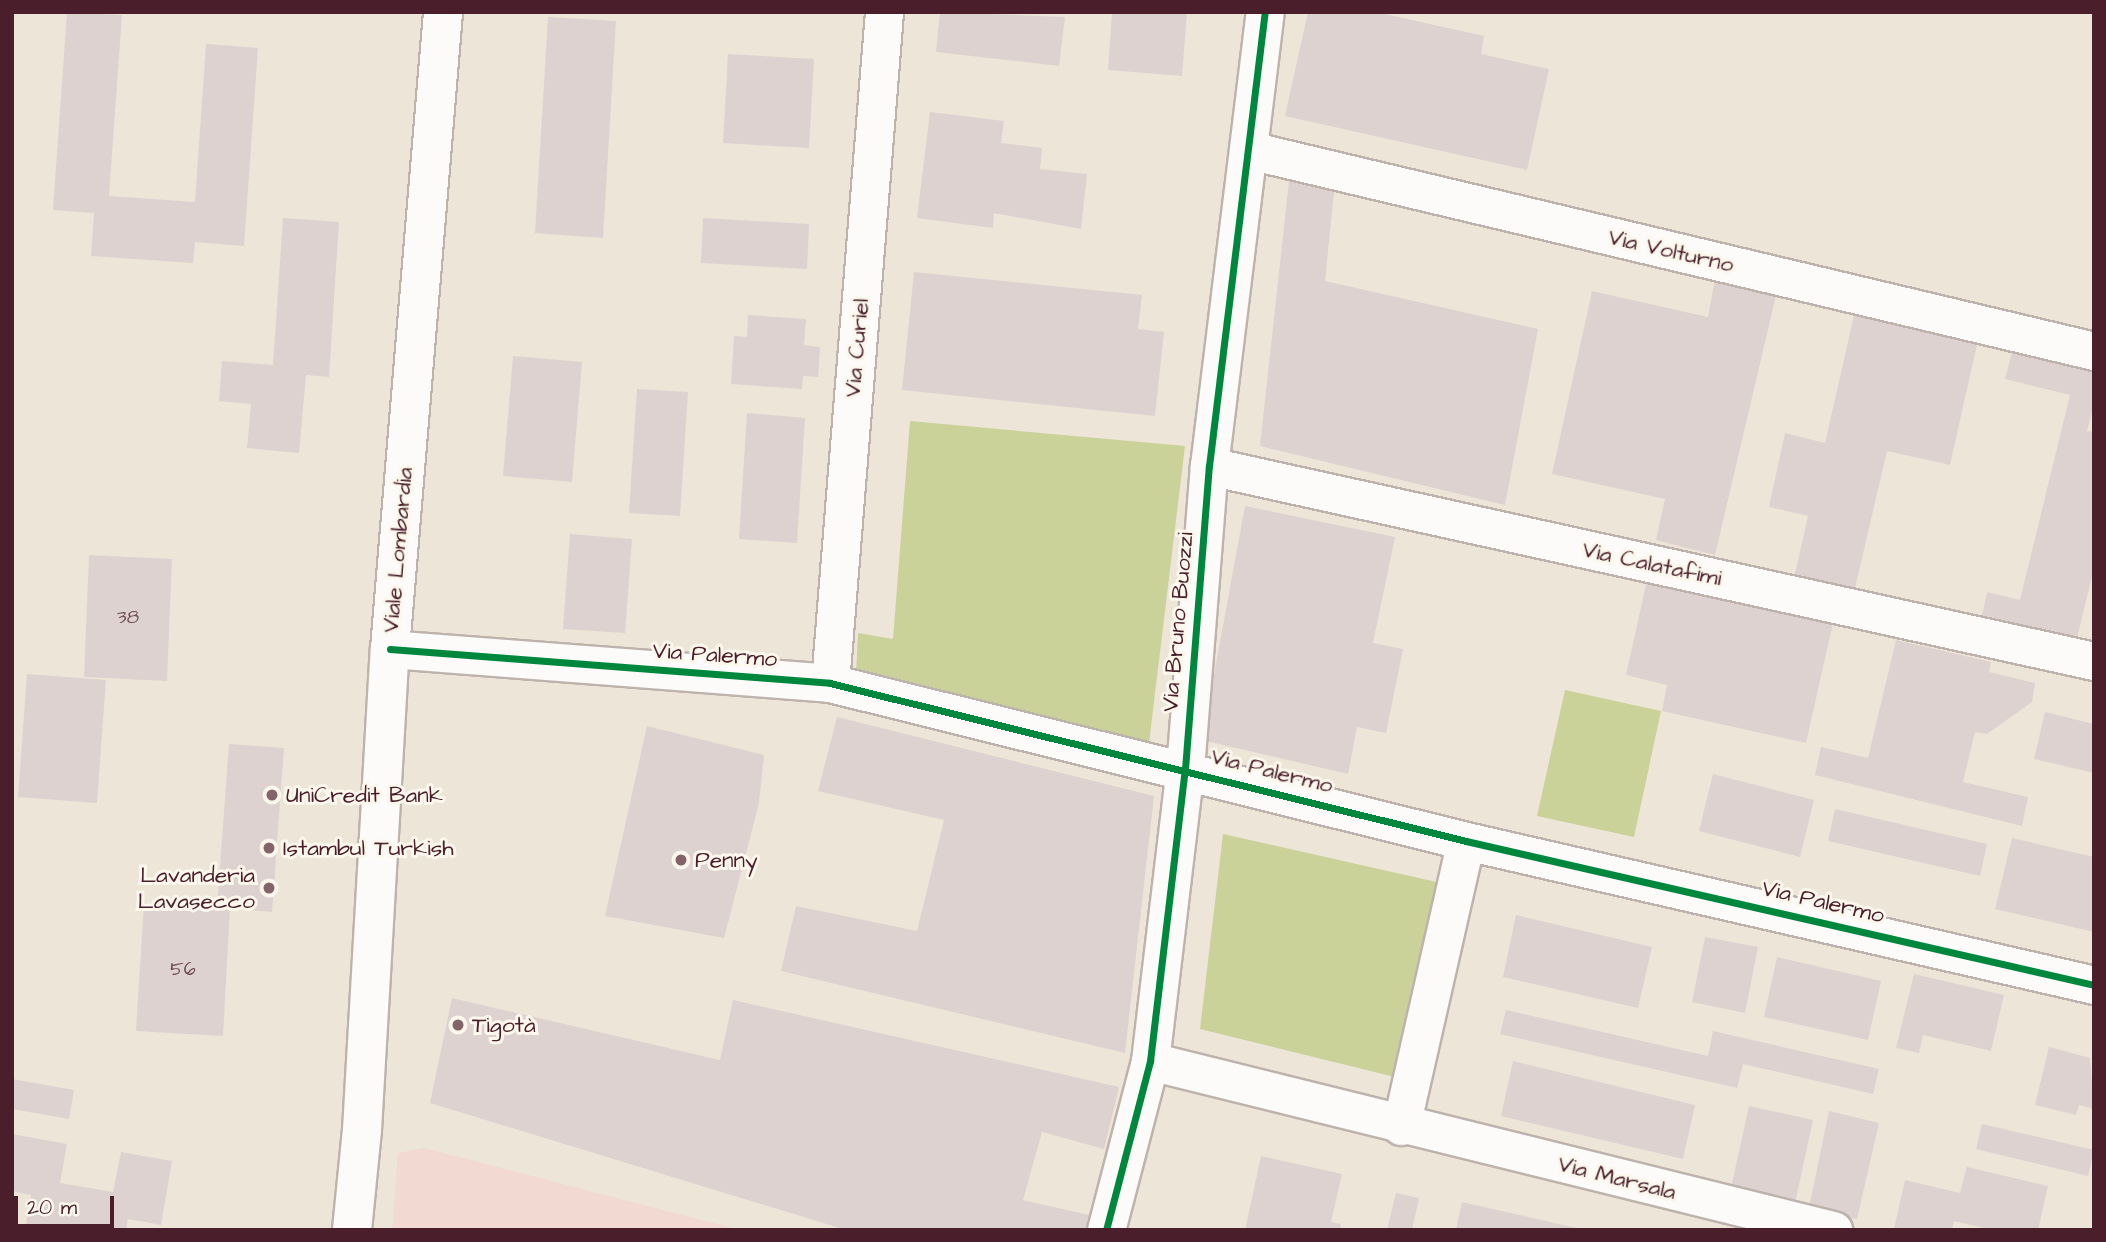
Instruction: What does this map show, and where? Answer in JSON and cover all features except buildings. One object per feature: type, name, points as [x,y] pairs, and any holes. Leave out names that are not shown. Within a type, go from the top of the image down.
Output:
[{"type":"street","name":"Viale Lombardia","points":[[352,1230],[362,1130],[390,649],[443,12]]},
{"type":"street","name":"Via Curiel","points":[[830,683],[884,12]]},
{"type":"street","name":"Via Bruno Buozzi","points":[[1106,1230],[1150,1061],[1185,769],[1209,466],[1265,12]]},
{"type":"street","name":"Via Volturno","points":[[1249,150],[2094,351]]},
{"type":"street","name":"Via Calatafimi","points":[[1209,466],[2094,661]]},
{"type":"street","name":"Via Palermo","points":[[390,649],[830,683],[1185,769],[1466,841],[2094,985]]},
{"type":"street","points":[[1401,1126],[1466,841]]},
{"type":"street","name":"Via Marsala","points":[[1150,1061],[1401,1126],[1833,1230]]},
{"type":"shaded area","points":[[424,1148],[740,1230],[392,1230],[398,1153]]},
{"type":"green space","points":[[910,421],[1185,446],[1149,743],[856,674],[858,633],[893,639]]},
{"type":"green space","points":[[1565,690],[1661,711],[1634,837],[1537,816]]},
{"type":"green space","points":[[1223,834],[1441,883],[1395,1077],[1200,1029]]},
{"type":"cycle path","points":[[1106,1230],[1150,1061],[1185,769],[1209,466],[1265,12]]},
{"type":"cycle path","points":[[390,649],[830,683],[1466,841],[2094,985]]},
{"type":"place","name":"UniCredit Bank","points":[[272,795]]},
{"type":"place","name":"Istambul Turkish","points":[[269,848]]},
{"type":"place","name":"Penny","points":[[681,860]]},
{"type":"place","name":"Lavanderia Lavasecco","points":[[269,888]]},
{"type":"place","name":"Tigotà","points":[[458,1025]]}]
